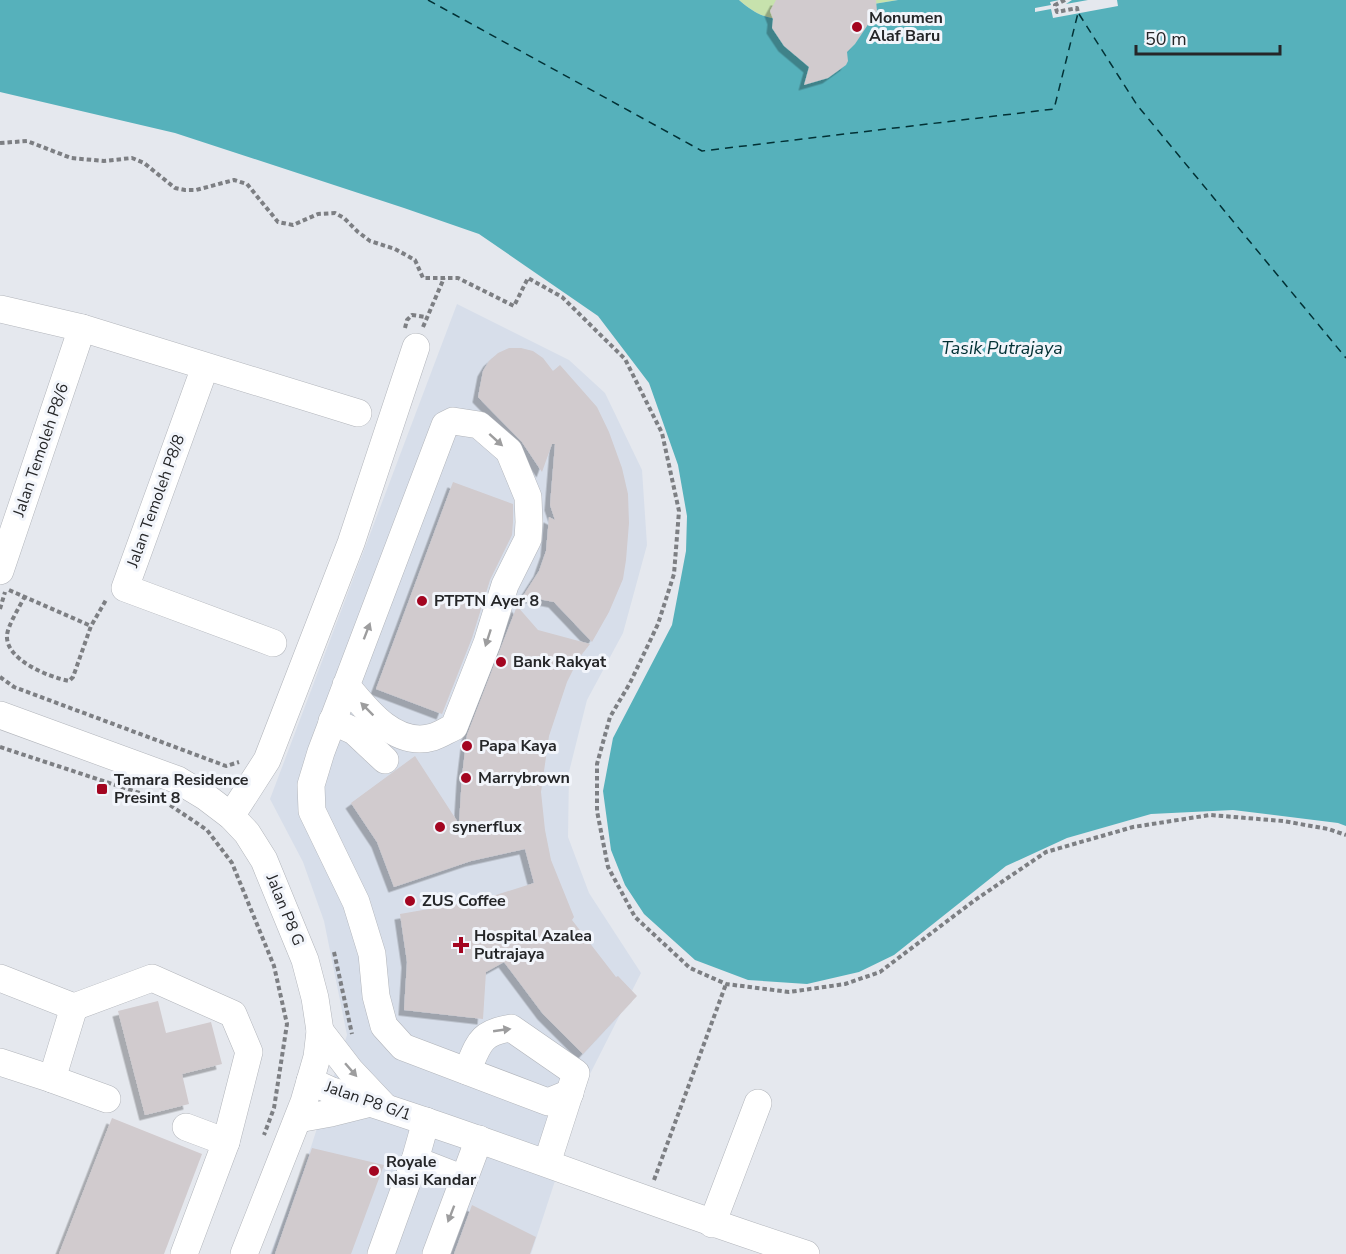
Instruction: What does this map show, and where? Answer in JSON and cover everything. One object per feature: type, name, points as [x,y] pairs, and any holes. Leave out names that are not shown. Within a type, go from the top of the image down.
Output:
[{"type":"street","points":[[0,309],[82,328],[358,413]]},
{"type":"street","name":"Jalan Temoleh P8/6","points":[[3,580],[82,328]]},
{"type":"street","points":[[231,816],[267,759],[351,543],[410,338]]},
{"type":"street","name":"Jalan Temoleh P8/8","points":[[205,367],[125,588],[273,643]]},
{"type":"street","points":[[346,686],[384,726],[411,740],[433,737],[454,727],[487,643],[505,585],[528,539],[528,497],[513,461],[509,452],[479,425],[453,420],[445,425],[394,558],[329,731],[311,785],[312,811],[356,902],[372,954],[376,996],[384,1026],[403,1047],[467,1071],[559,1097]]},
{"type":"street","points":[[351,543],[394,558]]},
{"type":"street","name":"Jalan P8 G","points":[[0,715],[178,780],[231,816],[247,833],[264,860],[305,960],[315,998],[320,1031],[316,1057],[298,1119],[244,1254]]},
{"type":"street","points":[[329,731],[354,731],[381,766]]},
{"type":"street","points":[[0,978],[74,1007],[152,978],[233,1014],[249,1052],[226,1142],[184,1254]]},
{"type":"street","points":[[52,1079],[74,1007]]},
{"type":"street","points":[[467,1071],[480,1041],[493,1031],[511,1028],[576,1073],[559,1097],[553,1113],[558,1133],[547,1163]]},
{"type":"street","points":[[298,1119],[378,1105],[320,1031]]},
{"type":"street","points":[[0,1062],[107,1099]]},
{"type":"street","name":"Jalan P8 G/1","points":[[310,1081],[332,1091],[547,1163],[712,1224],[806,1254]]},
{"type":"street","points":[[712,1224],[758,1103]]},
{"type":"street","points":[[381,1254],[415,1161],[426,1121]]},
{"type":"street","points":[[186,1127],[226,1142]]},
{"type":"street","points":[[436,1254],[479,1139]]},
{"type":"street","points":[[415,1161],[464,1179]]},
{"type":"path","points":[[1065,0],[1055,4],[1057,12],[1077,8],[1078,13]]},
{"type":"path","points":[[0,144],[27,141],[71,158],[104,161],[132,158],[144,163],[175,188],[185,190],[196,190],[234,180],[247,184],[278,222],[292,225],[318,214],[335,213],[370,241],[395,249],[415,260],[423,278],[458,278],[514,306],[528,278],[562,297],[625,359],[662,433],[679,511],[674,574],[658,624],[630,683],[610,717],[597,764],[597,812],[608,867],[635,917],[690,968],[726,984],[789,992],[844,984],[880,972],[975,900],[1046,852],[1133,827],[1210,815],[1283,821],[1328,829],[1346,835]]},
{"type":"path","points":[[410,338],[426,317],[444,278]]},
{"type":"path","points":[[410,338],[407,320],[412,315],[426,317]]},
{"type":"path","points":[[0,587],[3,580]]},
{"type":"path","points":[[3,580],[25,596],[92,626]]},
{"type":"path","points":[[0,609],[3,580]]},
{"type":"path","points":[[25,596],[7,635],[9,645],[22,663],[69,681],[73,677],[92,626],[106,601],[125,588]]},
{"type":"path","points":[[0,677],[14,687],[226,766],[247,756]]},
{"type":"path","points":[[0,747],[164,801],[207,830],[232,863],[274,966],[286,1024],[274,1108],[262,1142]]},
{"type":"path","points":[[334,952],[355,1040]]},
{"type":"path","points":[[647,1201],[726,984]]},
{"type":"shaded area","points":[[457,304],[569,360],[605,393],[642,470],[647,545],[623,633],[587,700],[569,772],[568,837],[589,893],[641,973],[590,1074],[531,1254],[270,1254],[311,1147],[347,1035],[324,921],[303,862],[270,799]]},
{"type":"green space","points":[[739,0],[898,0],[783,19],[759,14]]},
{"type":"water","name":"Tasik Putrajaya","points":[[0,0],[739,0],[759,14],[783,19],[898,0],[1346,0],[1346,826],[1338,823],[1233,810],[1151,814],[1067,838],[1006,866],[894,955],[859,972],[807,984],[748,980],[695,960],[644,914],[625,885],[611,850],[603,791],[613,738],[672,625],[686,551],[687,516],[678,465],[649,383],[598,316],[479,234],[175,133],[0,92]]},
{"type":"pier","points":[[1072,0],[1066,4],[1088,0],[1117,0],[1118,6],[1053,18],[1051,9],[1035,12],[1035,8],[1051,5],[1050,2]]},
{"type":"building","points":[[776,0],[876,0],[877,11],[847,52],[846,65],[828,78],[804,85],[809,67],[784,46],[772,28],[773,19],[770,11]]},
{"type":"building","points":[[509,348],[533,351],[543,358],[553,371],[560,365],[597,407],[622,468],[628,494],[629,523],[623,579],[609,612],[592,642],[554,602],[523,596],[539,571],[546,551],[549,517],[555,520],[550,505],[555,444],[552,444],[542,472],[522,442],[478,397],[483,371],[489,361],[498,353]]},
{"type":"building","points":[[453,482],[513,504],[513,522],[512,535],[490,580],[472,638],[442,714],[376,689]]},
{"type":"building","points":[[517,606],[538,630],[590,644],[579,658],[567,682],[549,736],[541,792],[545,830],[551,860],[574,917],[572,920],[616,977],[618,976],[637,996],[583,1054],[543,1014],[504,962],[486,972],[483,1019],[404,1010],[407,962],[400,914],[480,900],[534,883],[525,849],[471,861],[394,887],[377,842],[351,803],[415,756],[459,824],[467,735]]},
{"type":"building","points":[[158,1001],[166,1033],[211,1022],[222,1064],[182,1074],[189,1104],[145,1115],[118,1011]]},
{"type":"building","points":[[112,1118],[202,1154],[164,1254],[59,1254]]},
{"type":"building","points":[[312,1148],[384,1165],[351,1254],[275,1254]]},
{"type":"building","points":[[472,1205],[536,1237],[530,1254],[454,1254]]},
{"type":"ferry route","points":[[428,0],[702,151],[1054,109],[1078,13]]},
{"type":"ferry route","points":[[1079,14],[1137,105],[1346,358]]},
{"type":"place","name":"Monumen Alaf Baru","points":[[857,27]]},
{"type":"place","name":"PTPTN Ayer 8","points":[[422,601]]},
{"type":"place","name":"Bank Rakyat","points":[[501,662]]},
{"type":"place","name":"Papa Kaya","points":[[467,746]]},
{"type":"place","name":"Marrybrown","points":[[466,778]]},
{"type":"place","name":"Tamara Residence Presint 8","points":[[102,789]]},
{"type":"place","name":"synerflux","points":[[440,827]]},
{"type":"place","name":"ZUS Coffee","points":[[410,901]]},
{"type":"place","name":"Hospital Azalea Putrajaya","points":[[461,945]]},
{"type":"place","name":"Royale Nasi Kandar","points":[[374,1171]]}]
